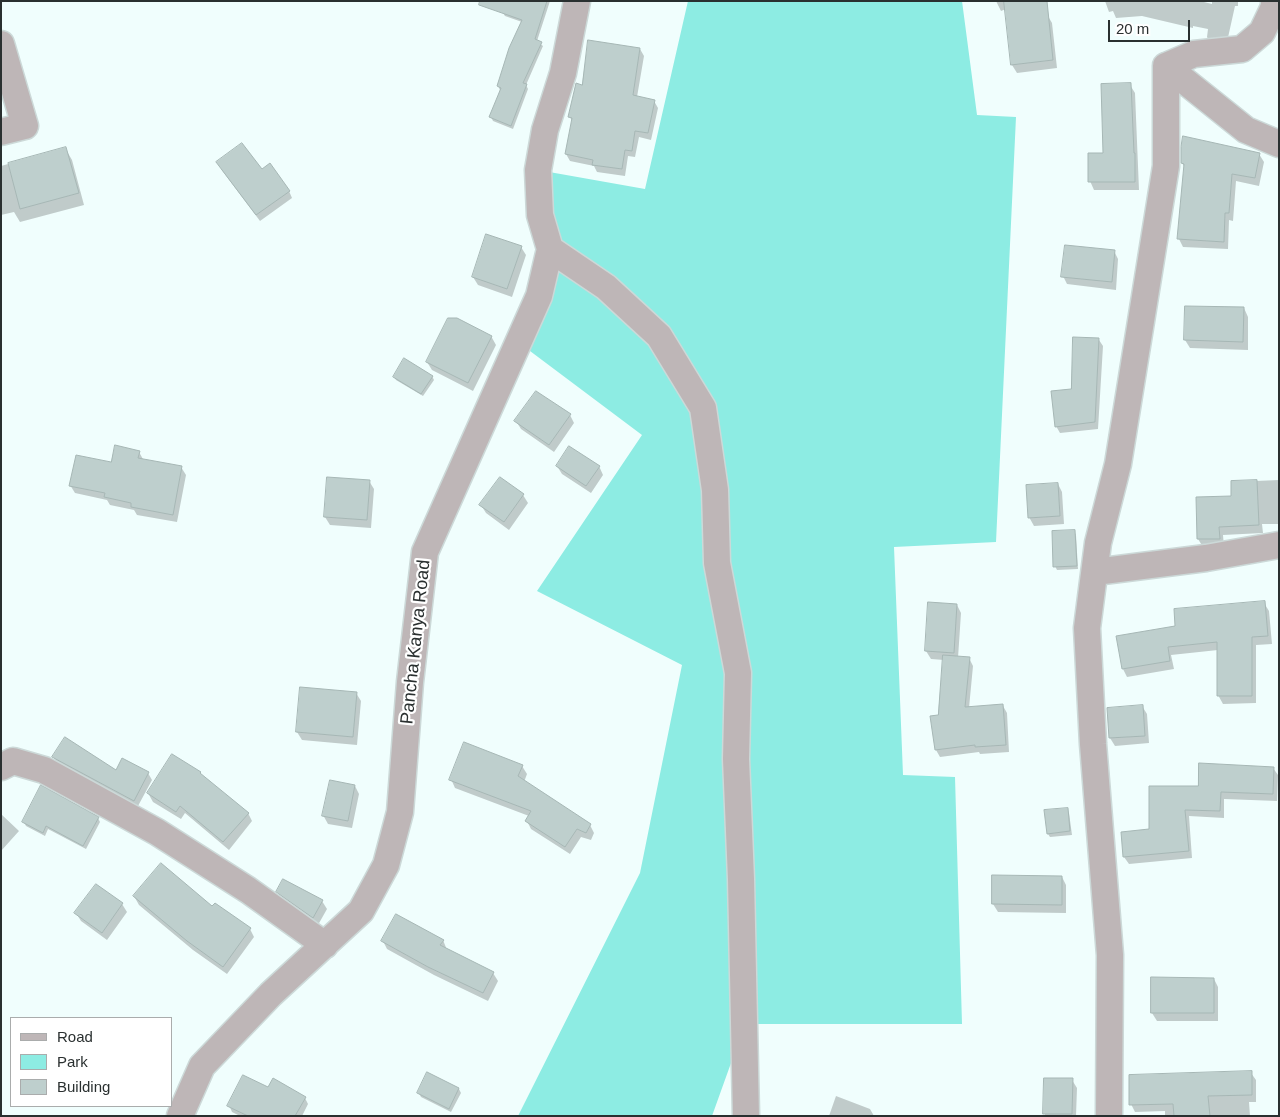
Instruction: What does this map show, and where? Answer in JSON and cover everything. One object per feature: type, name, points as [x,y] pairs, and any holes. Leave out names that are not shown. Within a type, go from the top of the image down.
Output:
[{"type":"street","name":"Pancha Kanya Road","points":[[180,1116],[202,1066],[271,994],[361,911],[386,865],[400,812],[410,682],[425,552],[539,296],[550,249],[540,215],[538,170],[545,130],[563,73],[577,1]]},
{"type":"street","points":[[1166,66],[1194,54],[1242,49],[1262,32],[1274,7],[1274,1]]},
{"type":"street","points":[[1,44],[25,126],[1,132]]},
{"type":"street","points":[[1166,66],[1246,130],[1279,144]]},
{"type":"street","points":[[1109,1116],[1110,955],[1093,744],[1088,628],[1098,543],[1118,464],[1166,166],[1166,66]]},
{"type":"street","points":[[550,249],[606,287],[659,336],[703,408],[715,490],[717,564],[738,673],[736,758],[741,879],[746,1116]]},
{"type":"street","points":[[1095,572],[1206,558],[1279,545]]},
{"type":"street","points":[[1,768],[13,761],[44,770],[157,832],[248,890],[325,945]]},
{"type":"green space","points":[[688,1],[962,1],[977,115],[1016,117],[996,542],[894,547],[903,775],[955,777],[962,1024],[745,1024],[712,1116],[518,1116],[640,873],[682,665],[537,591],[642,435],[518,342],[539,296],[538,170],[645,189]]},
{"type":"building","points":[[480,1],[547,1],[535,39],[542,42],[523,83],[527,84],[511,126],[489,117],[501,88],[497,86],[509,48],[522,20],[479,5]]},
{"type":"building","points":[[1004,1],[1047,1],[1053,60],[1011,65]]},
{"type":"building","points":[[588,40],[640,48],[633,95],[655,100],[648,133],[635,131],[632,151],[625,150],[622,169],[592,165],[593,160],[565,154],[572,118],[568,117],[576,83],[582,85]]},
{"type":"building","points":[[1131,83],[1135,182],[1088,182],[1088,153],[1103,153],[1101,84]]},
{"type":"building","points":[[1183,136],[1260,153],[1255,178],[1232,174],[1229,213],[1225,213],[1224,242],[1177,239],[1184,164],[1181,163]]},
{"type":"building","points":[[242,143],[262,169],[270,163],[290,191],[256,215],[216,162]]},
{"type":"building","points":[[66,147],[79,193],[20,209],[8,163]]},
{"type":"building","points":[[486,234],[522,246],[507,289],[472,277]]},
{"type":"building","points":[[1065,245],[1115,250],[1112,282],[1061,277]]},
{"type":"building","points":[[1185,306],[1244,307],[1243,342],[1184,340]]},
{"type":"building","points":[[448,318],[457,318],[492,336],[468,383],[426,362]]},
{"type":"building","points":[[1073,337],[1099,338],[1095,422],[1055,427],[1051,391],[1071,389]]},
{"type":"building","points":[[404,358],[433,376],[421,394],[393,377]]},
{"type":"building","points":[[536,391],[571,414],[549,445],[514,421]]},
{"type":"building","points":[[115,445],[140,451],[138,458],[182,466],[173,515],[131,507],[131,503],[104,497],[105,493],[69,486],[76,455],[111,462]]},
{"type":"building","points":[[569,446],[600,466],[586,486],[556,466]]},
{"type":"building","points":[[327,477],[370,480],[367,520],[324,517]]},
{"type":"building","points":[[500,477],[524,494],[504,522],[479,505]]},
{"type":"building","points":[[1257,480],[1259,525],[1219,527],[1220,539],[1197,539],[1196,497],[1231,496],[1231,481]]},
{"type":"building","points":[[1058,483],[1060,516],[1028,518],[1026,485]]},
{"type":"building","points":[[1075,530],[1077,566],[1053,567],[1052,531]]},
{"type":"building","points":[[1265,601],[1268,636],[1252,637],[1252,696],[1217,696],[1217,642],[1168,647],[1170,661],[1122,669],[1116,636],[1175,626],[1174,609]]},
{"type":"building","points":[[928,602],[957,604],[954,653],[925,651]]},
{"type":"building","points":[[943,655],[970,657],[965,707],[1003,704],[1006,745],[975,747],[975,745],[935,750],[930,716],[938,715]]},
{"type":"building","points":[[300,687],[357,692],[353,737],[296,732]]},
{"type":"building","points":[[1143,705],[1145,736],[1109,738],[1107,708]]},
{"type":"building","points":[[65,737],[116,770],[122,758],[149,772],[134,801],[52,757]]},
{"type":"building","points":[[464,742],[523,765],[518,776],[591,824],[586,833],[577,829],[565,847],[525,821],[531,811],[449,780]]},
{"type":"building","points":[[172,754],[201,772],[249,813],[223,842],[180,806],[176,812],[147,793]]},
{"type":"building","points":[[1199,763],[1274,767],[1273,794],[1221,792],[1220,811],[1185,810],[1189,851],[1123,857],[1121,832],[1149,829],[1149,786],[1198,786]]},
{"type":"building","points":[[330,780],[355,785],[348,821],[322,816]]},
{"type":"building","points":[[41,785],[99,817],[83,846],[46,826],[43,833],[22,822]]},
{"type":"building","points":[[1068,808],[1070,831],[1047,834],[1044,810]]},
{"type":"building","points":[[161,863],[212,906],[215,903],[251,928],[223,967],[187,941],[133,896]]},
{"type":"building","points":[[992,875],[1062,876],[1062,905],[992,904]]},
{"type":"building","points":[[283,879],[323,900],[313,918],[276,892]]},
{"type":"building","points":[[96,884],[123,903],[102,933],[74,913]]},
{"type":"building","points":[[396,914],[444,940],[440,945],[494,972],[483,993],[428,967],[381,941]]},
{"type":"building","points":[[1151,977],[1214,978],[1214,1013],[1151,1013]]},
{"type":"building","points":[[1252,1071],[1252,1095],[1208,1096],[1210,1116],[1174,1116],[1173,1104],[1129,1105],[1129,1075]]},
{"type":"building","points":[[427,1072],[459,1088],[449,1109],[417,1093]]},
{"type":"building","points":[[243,1075],[268,1087],[273,1078],[306,1097],[295,1116],[248,1116],[227,1106]]},
{"type":"building","points":[[1044,1078],[1073,1078],[1072,1114],[1043,1114]]}]
